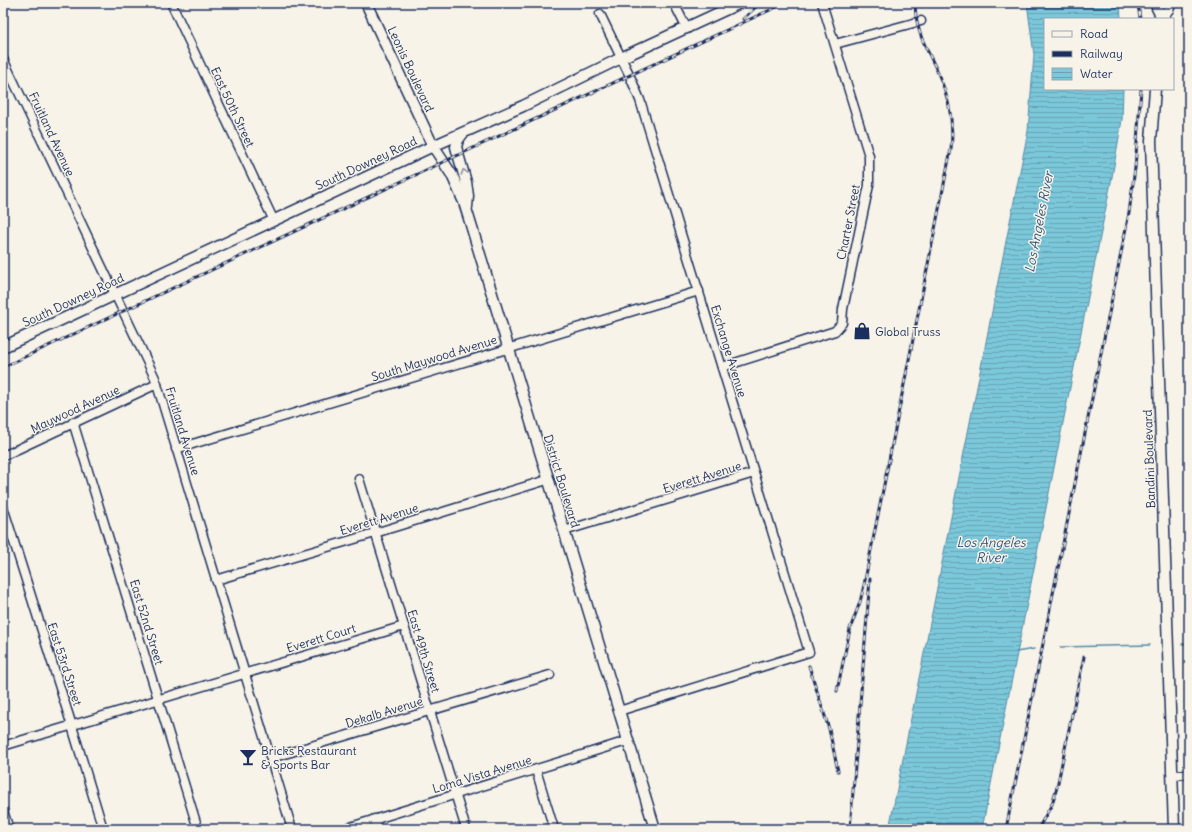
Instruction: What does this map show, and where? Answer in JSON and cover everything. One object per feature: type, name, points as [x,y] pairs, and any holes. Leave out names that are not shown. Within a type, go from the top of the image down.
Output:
[{"type":"main road","name":"Leonis Boulevard","points":[[366,3],[433,146]]},
{"type":"main road","name":"South Downey Road","points":[[3,347],[433,146],[526,105],[621,58],[740,3]]},
{"type":"main road","points":[[1157,3],[1157,8],[1162,18]]},
{"type":"main road","points":[[1162,18],[1168,8],[1169,3]]},
{"type":"main road","name":"Bandini Boulevard","points":[[1155,90],[1151,141],[1174,829]]},
{"type":"main road","points":[[463,133],[458,140],[456,147],[466,182],[468,196],[466,211]]},
{"type":"main road","name":"District Boulevard","points":[[433,146],[455,181],[466,211],[654,829]]},
{"type":"street","name":"East 50th Street","points":[[171,3],[274,221]]},
{"type":"street","points":[[674,3],[686,29]]},
{"type":"street","name":"Charter Street","points":[[722,366],[835,331],[842,323],[869,185],[869,156],[822,3]]},
{"type":"street","name":"Exchange Avenue","points":[[600,14],[640,100],[809,652],[619,711]]},
{"type":"street","points":[[835,44],[921,21]]},
{"type":"street","name":"Fruitland Avenue","points":[[3,59],[155,378],[292,829]]},
{"type":"street","name":"South Maywood Avenue","points":[[176,449],[699,291]]},
{"type":"street","name":"Maywood Avenue","points":[[3,456],[156,384]]},
{"type":"street","name":"East 52nd Street","points":[[73,422],[198,829]]},
{"type":"street","name":"Everett Avenue","points":[[564,531],[754,473]]},
{"type":"street","name":"East 49th Street","points":[[359,479],[466,829]]},
{"type":"street","name":"Everett Avenue","points":[[216,580],[548,480]]},
{"type":"street","name":"East 53rd Street","points":[[3,507],[103,829]]},
{"type":"street","name":"Everett Court","points":[[245,674],[404,626]]},
{"type":"street","points":[[3,746],[245,674]]},
{"type":"street","name":"Dekalb Avenue","points":[[271,758],[550,675]]},
{"type":"street","name":"Loma Vista Avenue","points":[[344,829],[627,742]]},
{"type":"street","points":[[536,770],[554,829]]},
{"type":"street","points":[[1173,775],[1189,774]]},
{"type":"street","points":[[3,811],[9,829]]},
{"type":"street","points":[[374,820],[377,829]]},
{"type":"water","name":"Los Angeles River","points":[[1027,3],[1120,3],[1121,18],[1044,18],[1044,90],[1123,90],[1122,120],[1112,177],[982,829],[889,829],[1028,131],[1034,55]]},
{"type":"waterway","points":[[1182,644],[1189,643]]},
{"type":"waterway","points":[[1060,647],[1150,645]]},
{"type":"waterway","points":[[1016,652],[1034,649]]},
{"type":"railway","points":[[743,19],[760,3]]},
{"type":"railway","points":[[3,367],[785,3]]},
{"type":"railway","points":[[837,691],[850,629],[860,602],[864,585],[951,149],[952,130],[948,101],[942,82],[920,32],[917,23],[915,3]]},
{"type":"railway","points":[[1138,3],[1140,18]]},
{"type":"railway","points":[[1006,829],[1129,213],[1135,168],[1141,90]]},
{"type":"railway","points":[[850,829],[870,579]]},
{"type":"railway","points":[[1038,829],[1052,804],[1057,787],[1084,657]]},
{"type":"railway","points":[[809,666],[829,729],[838,771]]},
{"type":"place","name":"Global Truss","points":[[862,331]]},
{"type":"place","name":"Bricks Restaurant & Sports Bar","points":[[248,757]]}]
